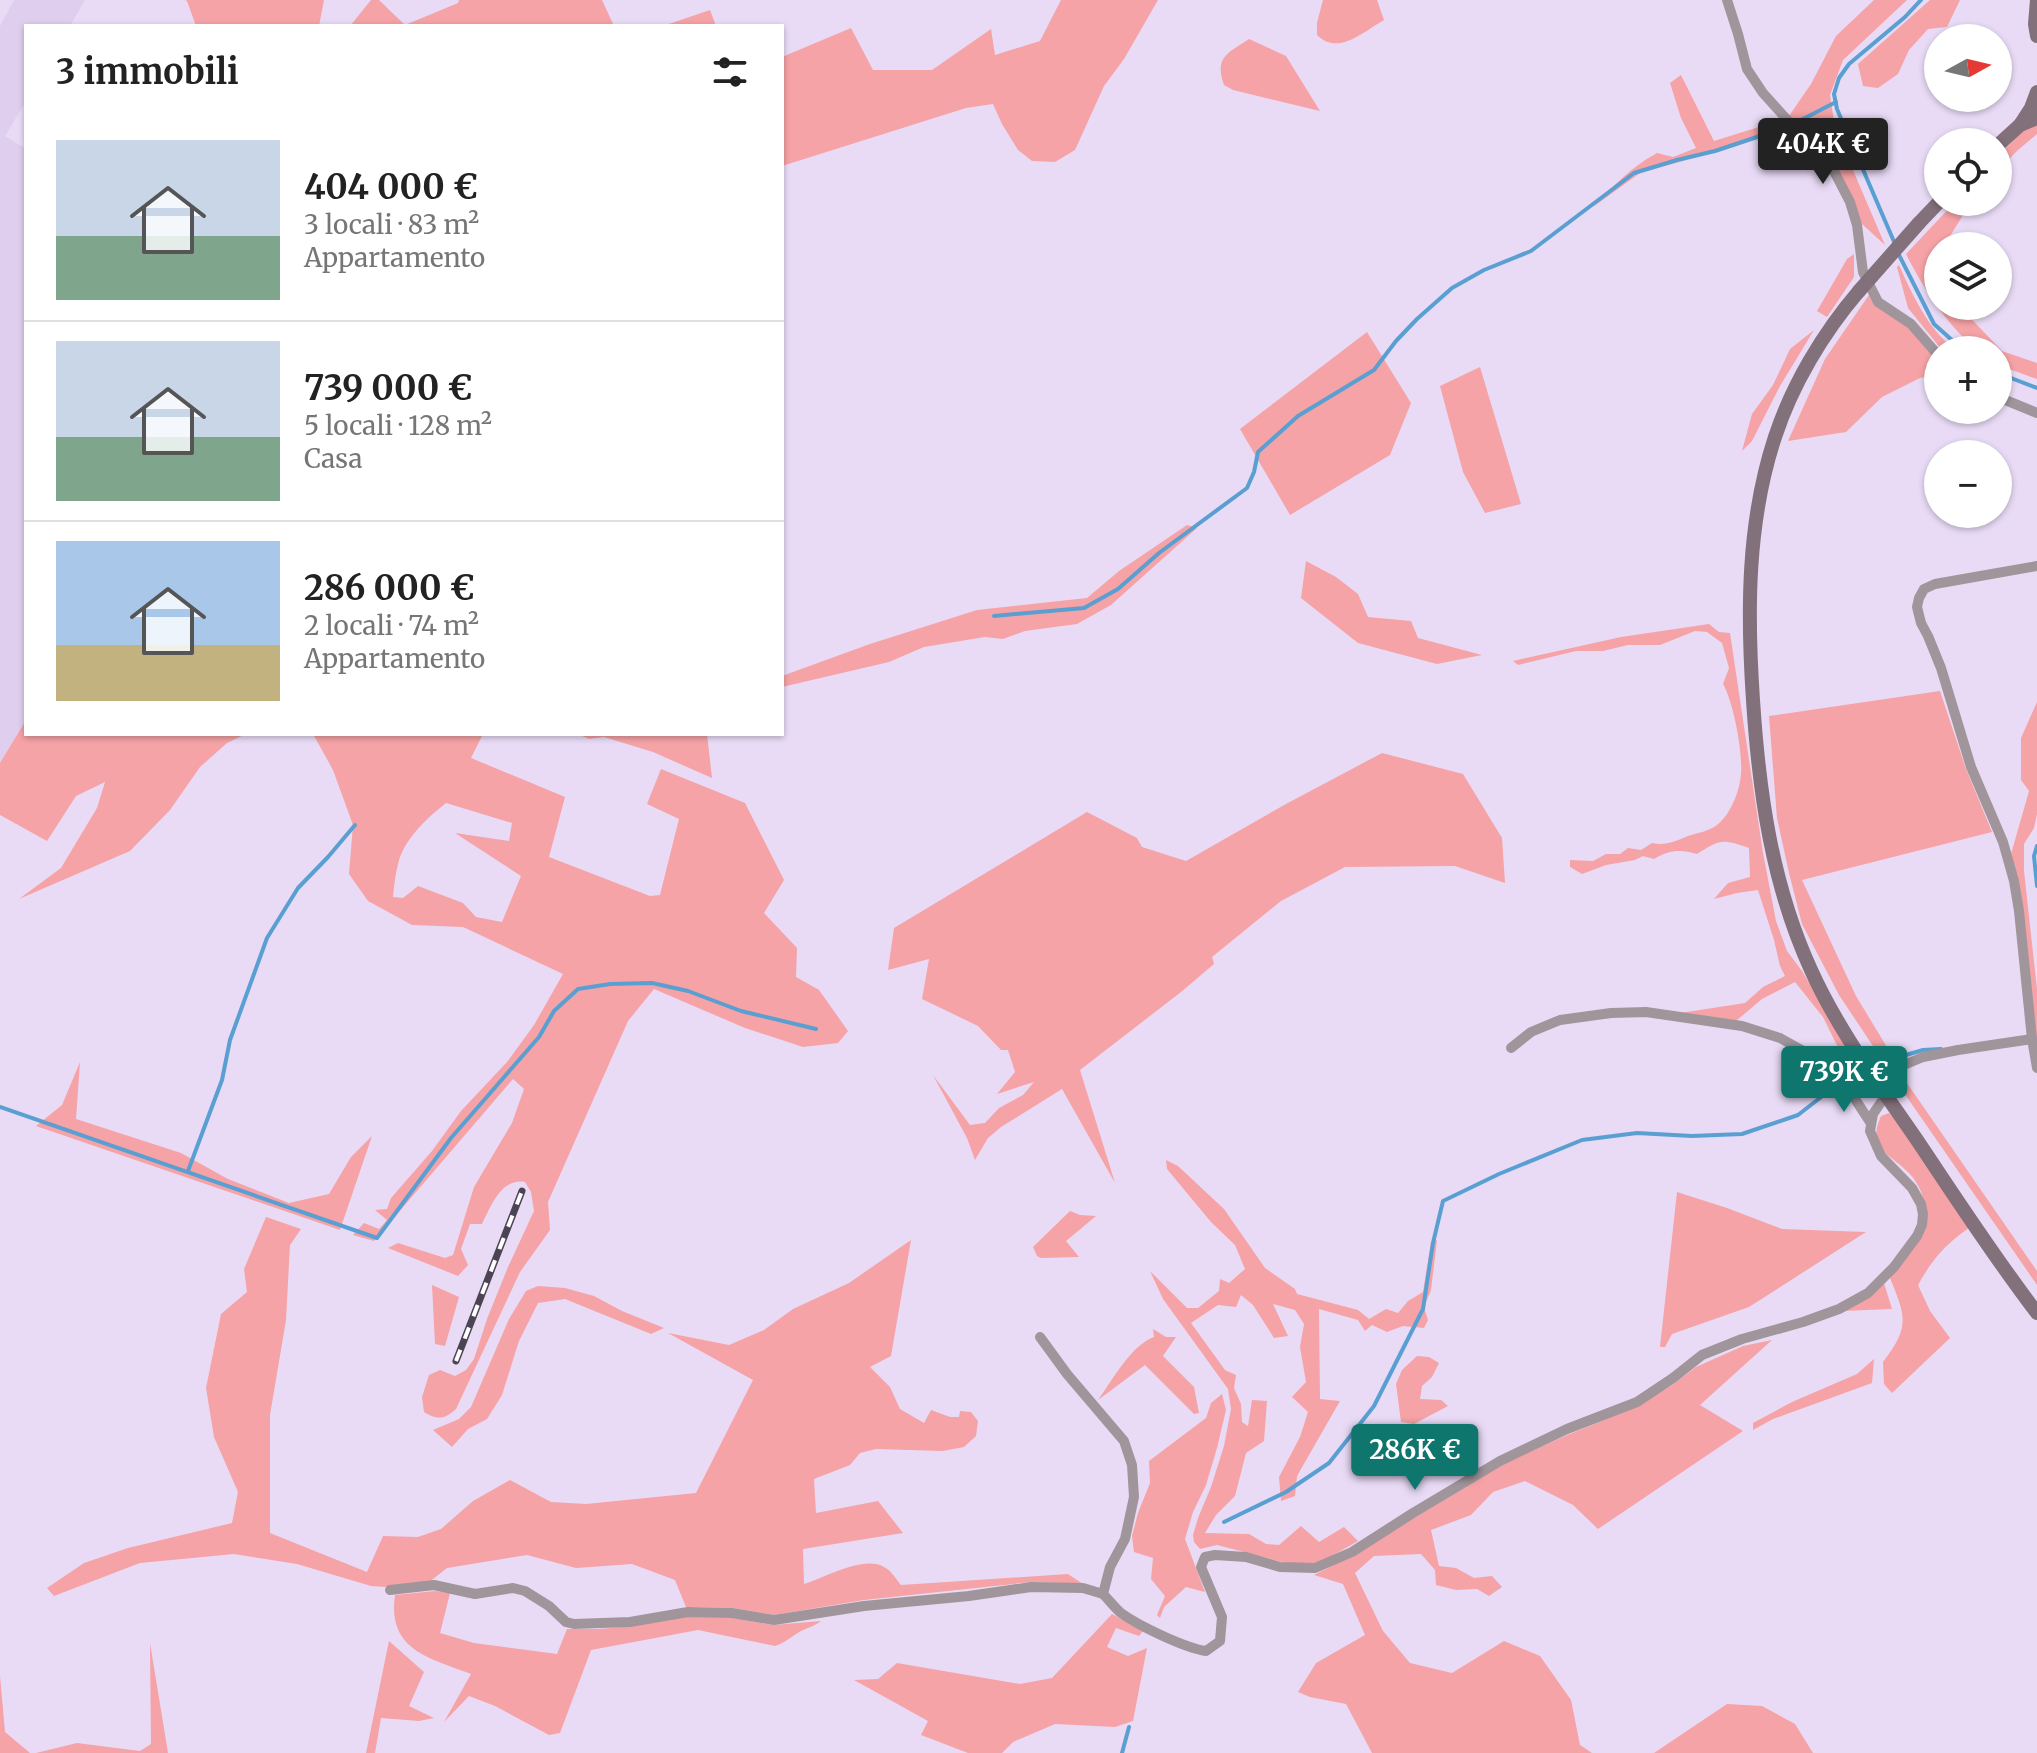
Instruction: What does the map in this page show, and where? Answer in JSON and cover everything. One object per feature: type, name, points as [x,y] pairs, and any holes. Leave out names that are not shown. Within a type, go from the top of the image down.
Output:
[{"type":"main road","points":[[2037,0],[2037,36]]},
{"type":"main road","points":[[2020,125],[2037,92]]},
{"type":"main road","points":[[2012,132],[2037,118]]},
{"type":"main road","points":[[1926,216],[1859,291],[1816,353],[1786,407],[1775,436],[1754,528],[1750,591],[1754,720],[1771,849],[1787,911],[1824,996],[1886,1095],[2037,1313]]},
{"type":"street","points":[[1727,0],[1747,69],[1763,93],[1835,173],[1850,202],[1857,225],[1863,272],[1878,302],[1911,324],[1924,339]]},
{"type":"street","points":[[2012,403],[2037,413]]},
{"type":"street","points":[[2037,566],[1935,584],[1924,589],[1917,607],[1941,668],[1971,767],[2003,842],[2014,881],[2037,1068]]},
{"type":"street","points":[[1511,1048],[1531,1032],[1560,1020],[1646,1012],[1742,1026],[1780,1038],[1807,1053],[1838,1091],[1846,1093],[1866,1081]]},
{"type":"street","points":[[1892,1070],[1923,1057],[2032,1039]]},
{"type":"street","points":[[1853,1090],[1855,1099],[1870,1122]]},
{"type":"street","points":[[390,1590],[434,1585],[475,1594],[513,1588],[525,1591],[549,1606],[566,1622],[574,1624],[630,1622],[688,1612],[732,1613],[774,1620],[864,1606],[1031,1587],[1083,1588],[1103,1594],[1121,1613],[1149,1628],[1191,1649],[1206,1651],[1220,1641],[1222,1617],[1201,1567],[1205,1557],[1246,1557],[1280,1567],[1315,1568],[1352,1552],[1504,1459],[1567,1429],[1637,1402],[1702,1355],[1742,1339],[1815,1318],[1868,1293],[1894,1267],[1917,1236],[1923,1214],[1912,1188],[1881,1156],[1870,1131],[1873,1114],[1886,1095]]},
{"type":"street","points":[[1040,1337],[1124,1441],[1132,1465],[1134,1497],[1125,1539],[1110,1567],[1103,1594]]},
{"type":"shaded area","points":[[14,0],[85,0],[71,24],[24,24],[24,104],[5,136],[24,148],[24,723],[0,763],[0,26]]},
{"type":"shaded area","points":[[324,0],[319,24],[195,24],[187,1]]},
{"type":"shaded area","points":[[371,0],[379,0],[404,24],[352,24]]},
{"type":"shaded area","points":[[459,0],[602,0],[613,24],[407,24]]},
{"type":"shaded area","points":[[1061,0],[1158,0],[1124,59],[1104,86],[1075,150],[1055,162],[1032,161],[1018,150],[993,104],[966,108],[784,165],[784,56],[851,28],[873,70],[932,70],[991,29],[995,55],[1040,41]]},
{"type":"shaded area","points":[[1323,0],[1377,0],[1384,20],[1342,43],[1325,41],[1317,35]]},
{"type":"shaded area","points":[[1874,0],[1907,0],[1843,60],[1830,95],[1835,128],[1885,245],[1862,224],[1839,171],[1789,116],[1811,84],[1836,36]]},
{"type":"shaded area","points":[[1930,0],[1960,0],[1948,24],[1924,24],[1924,33],[1909,50],[1898,74],[1878,88],[1863,86],[1858,64]]},
{"type":"shaded area","points":[[710,10],[715,24],[669,24]]},
{"type":"shaded area","points":[[1249,39],[1286,56],[1320,111],[1233,90],[1224,85],[1222,62],[1229,52]]},
{"type":"shaded area","points":[[1681,75],[1714,141],[1778,121],[1787,129],[1640,173],[1593,207],[1615,184],[1648,158],[1657,153],[1673,157],[1696,148],[1681,118],[1670,83]]},
{"type":"shaded area","points":[[2037,122],[2037,134],[2012,156],[2012,142],[2028,126]]},
{"type":"shaded area","points":[[1942,216],[1962,216],[1953,232],[1927,232]]},
{"type":"shaded area","points":[[1924,235],[1924,286],[1921,281],[1906,254]]},
{"type":"shaded area","points":[[1854,254],[1854,277],[1827,317],[1817,311],[1847,259]]},
{"type":"shaded area","points":[[1899,265],[1924,314],[1924,320],[1928,320],[1941,336],[1931,336],[1908,308]]},
{"type":"shaded area","points":[[1869,295],[1874,304],[1909,326],[1924,344],[1924,377],[1882,397],[1846,432],[1788,441],[1825,359]]},
{"type":"shaded area","points":[[1948,320],[1972,320],[1988,336],[1962,336]]},
{"type":"shaded area","points":[[1814,330],[1752,441],[1742,451],[1752,414],[1773,385],[1790,349]]},
{"type":"shaded area","points":[[1367,332],[1411,403],[1390,455],[1290,515],[1240,429]]},
{"type":"shaded area","points":[[2012,354],[2037,363],[2037,379],[2012,370]]},
{"type":"shaded area","points":[[1480,367],[1521,504],[1485,513],[1463,472],[1440,386]]},
{"type":"shaded area","points":[[1187,525],[1197,528],[1111,605],[1077,624],[1025,631],[1003,639],[985,637],[924,647],[889,662],[784,687],[784,675],[977,610],[1087,598],[1119,571]]},
{"type":"shaded area","points":[[1306,561],[1336,577],[1358,594],[1368,617],[1411,621],[1418,638],[1482,655],[1437,664],[1358,643],[1301,598]]},
{"type":"shaded area","points":[[1709,624],[1719,632],[1730,633],[1776,921],[1787,951],[1865,1076],[1855,1082],[1823,1017],[1795,982],[1762,999],[1736,1021],[1680,1013],[1745,1003],[1763,987],[1785,976],[1758,890],[1714,899],[1728,883],[1750,877],[1749,848],[1722,842],[1697,854],[1680,851],[1654,859],[1643,856],[1582,874],[1570,867],[1570,860],[1593,861],[1606,854],[1620,854],[1628,848],[1641,850],[1652,843],[1675,841],[1711,829],[1725,816],[1737,793],[1741,772],[1738,732],[1723,684],[1729,668],[1722,643],[1707,632],[1695,631],[1660,645],[1576,651],[1518,665],[1513,661],[1621,637]]},
{"type":"shaded area","points":[[1940,691],[1966,769],[1992,832],[1802,880],[1856,996],[1896,1062],[1887,1067],[1839,995],[1802,924],[1777,818],[1769,716]]},
{"type":"shaded area","points":[[2037,702],[2037,814],[2034,828],[2024,844],[2024,871],[2037,989],[2037,1049],[2011,854],[2029,791],[2021,780],[2021,738]]},
{"type":"shaded area","points":[[24,723],[24,736],[242,736],[227,743],[200,767],[170,810],[130,851],[19,899],[61,868],[97,808],[105,782],[76,796],[47,841],[0,815],[0,763]]},
{"type":"shaded area","points":[[314,736],[482,736],[471,758],[565,797],[549,857],[650,896],[660,895],[679,819],[647,804],[661,769],[745,803],[784,880],[764,913],[797,948],[796,977],[819,990],[848,1031],[838,1043],[803,1047],[745,1028],[654,989],[628,1021],[548,1202],[550,1230],[520,1272],[456,1409],[440,1418],[424,1412],[422,1397],[429,1375],[440,1370],[455,1376],[466,1370],[474,1359],[508,1267],[534,1211],[531,1192],[525,1182],[509,1184],[498,1195],[482,1224],[470,1224],[461,1249],[468,1265],[458,1276],[388,1248],[398,1243],[445,1258],[453,1255],[474,1187],[512,1123],[524,1089],[513,1079],[374,1241],[353,1235],[364,1223],[379,1229],[387,1220],[375,1210],[387,1209],[391,1198],[432,1151],[461,1111],[507,1062],[534,1025],[563,974],[463,927],[412,925],[368,901],[349,874],[353,825],[333,770]],"holes":[[[446,803],[512,823],[509,841],[455,833],[521,876],[502,922],[476,917],[463,903],[418,886],[403,898],[393,897],[397,868],[405,846],[424,822]]]},
{"type":"shaded area","points":[[582,736],[707,736],[712,778],[653,752],[604,737],[589,739]]},
{"type":"shaded area","points":[[1382,753],[1463,774],[1502,838],[1505,883],[1455,866],[1345,867],[1281,901],[1212,957],[1214,964],[1181,992],[1080,1070],[1115,1183],[1062,1089],[1001,1127],[988,1138],[975,1160],[967,1138],[933,1075],[970,1125],[985,1123],[999,1108],[1023,1095],[1034,1082],[997,1094],[1015,1072],[1008,1050],[1001,1050],[978,1026],[922,999],[929,959],[888,970],[894,928],[1087,812],[1137,838],[1142,847],[1186,861]]},
{"type":"shaded area","points":[[80,1062],[76,1119],[181,1153],[228,1179],[289,1203],[329,1194],[351,1157],[372,1136],[340,1230],[36,1126],[62,1105]]},
{"type":"shaded area","points":[[1900,1073],[2037,1271],[2037,1285],[1893,1077]]},
{"type":"shaded area","points":[[1889,1113],[1970,1227],[1940,1253],[1918,1285],[1930,1311],[1950,1338],[1892,1393],[1884,1384],[1883,1362],[1898,1340],[1903,1322],[1890,1278],[1927,1215],[1916,1183],[1878,1143],[1877,1127],[1881,1116]]},
{"type":"shaded area","points":[[1166,1160],[1178,1166],[1224,1209],[1265,1268],[1295,1289],[1297,1294],[1358,1310],[1369,1319],[1386,1309],[1398,1313],[1408,1301],[1423,1292],[1431,1242],[1437,1240],[1431,1290],[1424,1307],[1428,1320],[1424,1328],[1403,1326],[1387,1332],[1372,1325],[1365,1331],[1358,1320],[1319,1309],[1320,1399],[1340,1401],[1297,1476],[1295,1496],[1281,1501],[1279,1477],[1300,1437],[1308,1412],[1292,1397],[1306,1382],[1300,1347],[1304,1324],[1295,1310],[1273,1304],[1288,1336],[1274,1338],[1253,1305],[1241,1295],[1236,1307],[1218,1305],[1191,1323],[1225,1370],[1236,1375],[1234,1388],[1241,1404],[1242,1422],[1248,1426],[1252,1400],[1267,1401],[1264,1441],[1246,1453],[1235,1496],[1216,1515],[1205,1533],[1249,1534],[1266,1544],[1279,1545],[1301,1526],[1319,1542],[1344,1527],[1358,1541],[1314,1566],[1286,1563],[1217,1545],[1200,1549],[1194,1542],[1198,1518],[1224,1446],[1231,1409],[1228,1389],[1163,1299],[1150,1271],[1187,1308],[1198,1308],[1219,1291],[1220,1279],[1229,1283],[1245,1269],[1235,1245],[1211,1222],[1167,1169]]},
{"type":"shaded area","points":[[1677,1192],[1782,1229],[1866,1232],[1749,1307],[1672,1334],[1665,1347],[1660,1347]]},
{"type":"shaded area","points":[[1070,1211],[1096,1216],[1066,1241],[1079,1257],[1037,1256],[1033,1247]]},
{"type":"shaded area","points":[[266,1217],[301,1229],[290,1245],[286,1320],[270,1415],[270,1533],[367,1572],[383,1536],[418,1537],[441,1529],[473,1501],[510,1480],[551,1502],[586,1504],[696,1493],[753,1380],[668,1333],[729,1345],[764,1330],[793,1309],[849,1283],[911,1240],[891,1356],[870,1367],[890,1387],[900,1409],[924,1423],[931,1410],[950,1417],[959,1417],[960,1411],[971,1412],[978,1421],[976,1436],[964,1447],[943,1451],[876,1449],[860,1453],[850,1465],[814,1479],[816,1513],[878,1501],[903,1533],[803,1549],[804,1584],[844,1569],[875,1564],[887,1568],[901,1585],[1068,1574],[1083,1584],[1031,1582],[864,1600],[774,1615],[733,1608],[686,1607],[675,1580],[632,1564],[576,1568],[527,1555],[447,1568],[428,1583],[386,1587],[371,1586],[297,1564],[234,1554],[140,1563],[54,1596],[47,1588],[84,1563],[128,1548],[232,1523],[238,1492],[214,1437],[206,1388],[221,1314],[247,1292],[244,1269]]},
{"type":"shaded area","points":[[1884,1283],[1892,1309],[1842,1311]]},
{"type":"shaded area","points":[[432,1285],[459,1297],[445,1346],[435,1344]]},
{"type":"shaded area","points":[[538,1286],[565,1288],[594,1296],[664,1328],[651,1334],[565,1299],[538,1303],[519,1341],[502,1395],[487,1419],[468,1429],[452,1447],[433,1430],[459,1419],[471,1407],[509,1319],[526,1291]]},
{"type":"shaded area","points":[[1153,1329],[1166,1337],[1176,1337],[1163,1356],[1194,1387],[1199,1413],[1194,1414],[1145,1365],[1098,1400],[1130,1355],[1154,1337]]},
{"type":"shaded area","points":[[1772,1340],[1700,1405],[1743,1431],[1598,1529],[1573,1505],[1525,1481],[1493,1492],[1471,1515],[1431,1530],[1439,1566],[1456,1568],[1474,1578],[1492,1576],[1502,1587],[1489,1596],[1477,1589],[1456,1590],[1436,1585],[1435,1570],[1421,1554],[1374,1556],[1355,1573],[1383,1631],[1410,1663],[1452,1673],[1504,1641],[1540,1656],[1571,1700],[1580,1745],[1592,1753],[1372,1753],[1346,1704],[1298,1692],[1316,1663],[1365,1635],[1343,1584],[1314,1575],[1355,1554],[1503,1464],[1636,1407],[1696,1367],[1743,1346]]},
{"type":"shaded area","points":[[1417,1356],[1429,1357],[1439,1363],[1432,1377],[1422,1386],[1420,1399],[1441,1400],[1448,1406],[1414,1424],[1401,1422],[1396,1384],[1402,1370]]},
{"type":"shaded area","points":[[1874,1359],[1872,1383],[1773,1419],[1753,1430],[1753,1423],[1857,1374]]},
{"type":"shaded area","points":[[1222,1394],[1226,1410],[1217,1448],[1185,1539],[1205,1592],[1186,1587],[1164,1607],[1160,1618],[1157,1615],[1165,1596],[1151,1579],[1153,1558],[1134,1552],[1132,1536],[1150,1483],[1149,1461],[1206,1418],[1211,1403]]},
{"type":"shaded area","points":[[435,1591],[450,1593],[440,1633],[474,1643],[557,1654],[567,1629],[633,1626],[688,1615],[727,1617],[773,1625],[821,1621],[775,1646],[698,1630],[591,1650],[560,1733],[549,1735],[495,1706],[469,1696],[444,1722],[471,1674],[414,1649],[404,1640],[394,1614],[395,1595]]},
{"type":"shaded area","points":[[1112,1614],[1143,1631],[1139,1636],[1116,1628],[1107,1647],[1128,1656],[1147,1648],[1133,1721],[1115,1727],[1055,1724],[1013,1742],[1002,1753],[968,1753],[921,1735],[928,1721],[854,1680],[878,1679],[897,1663],[1020,1684],[1052,1678]]},
{"type":"shaded area","points":[[389,1641],[424,1672],[409,1706],[434,1718],[419,1721],[381,1718],[375,1753],[366,1753]]},
{"type":"shaded area","points":[[150,1643],[168,1753],[36,1753],[77,1743],[140,1751],[151,1744]]},
{"type":"shaded area","points":[[0,1676],[5,1732],[30,1753],[0,1753]]},
{"type":"shaded area","points":[[1727,1704],[1762,1706],[1795,1724],[1813,1753],[1654,1753]]},
{"type":"waterway","points":[[1895,244],[1837,109],[1834,94],[1839,78],[1849,64],[1921,0]]},
{"type":"waterway","points":[[994,616],[1084,608],[1118,589],[1159,553],[1247,488],[1258,452],[1298,416],[1374,370],[1396,341],[1452,288],[1484,270],[1531,251],[1634,173],[1778,130],[1836,102]]},
{"type":"waterway","points":[[1898,253],[1934,324],[1947,336]]},
{"type":"waterway","points":[[2012,378],[2037,388]]},
{"type":"waterway","points":[[188,1171],[222,1080],[230,1040],[267,938],[298,888],[355,825]]},
{"type":"waterway","points":[[2037,846],[2034,856],[2037,886]]},
{"type":"waterway","points":[[0,1107],[377,1238],[451,1138],[539,1037],[554,1011],[578,989],[652,983],[688,991],[741,1011],[816,1029]]},
{"type":"waterway","points":[[1872,1065],[1923,1050],[1941,1049]]},
{"type":"waterway","points":[[1224,1522],[1286,1492],[1329,1463],[1374,1406],[1423,1309],[1443,1201],[1582,1140],[1637,1133],[1692,1136],[1742,1134],[1798,1115],[1825,1094],[1834,1081],[1864,1068]]},
{"type":"waterway","points":[[1122,1753],[1129,1727]]},
{"type":"railway","points":[[456,1361],[522,1191]]}]
